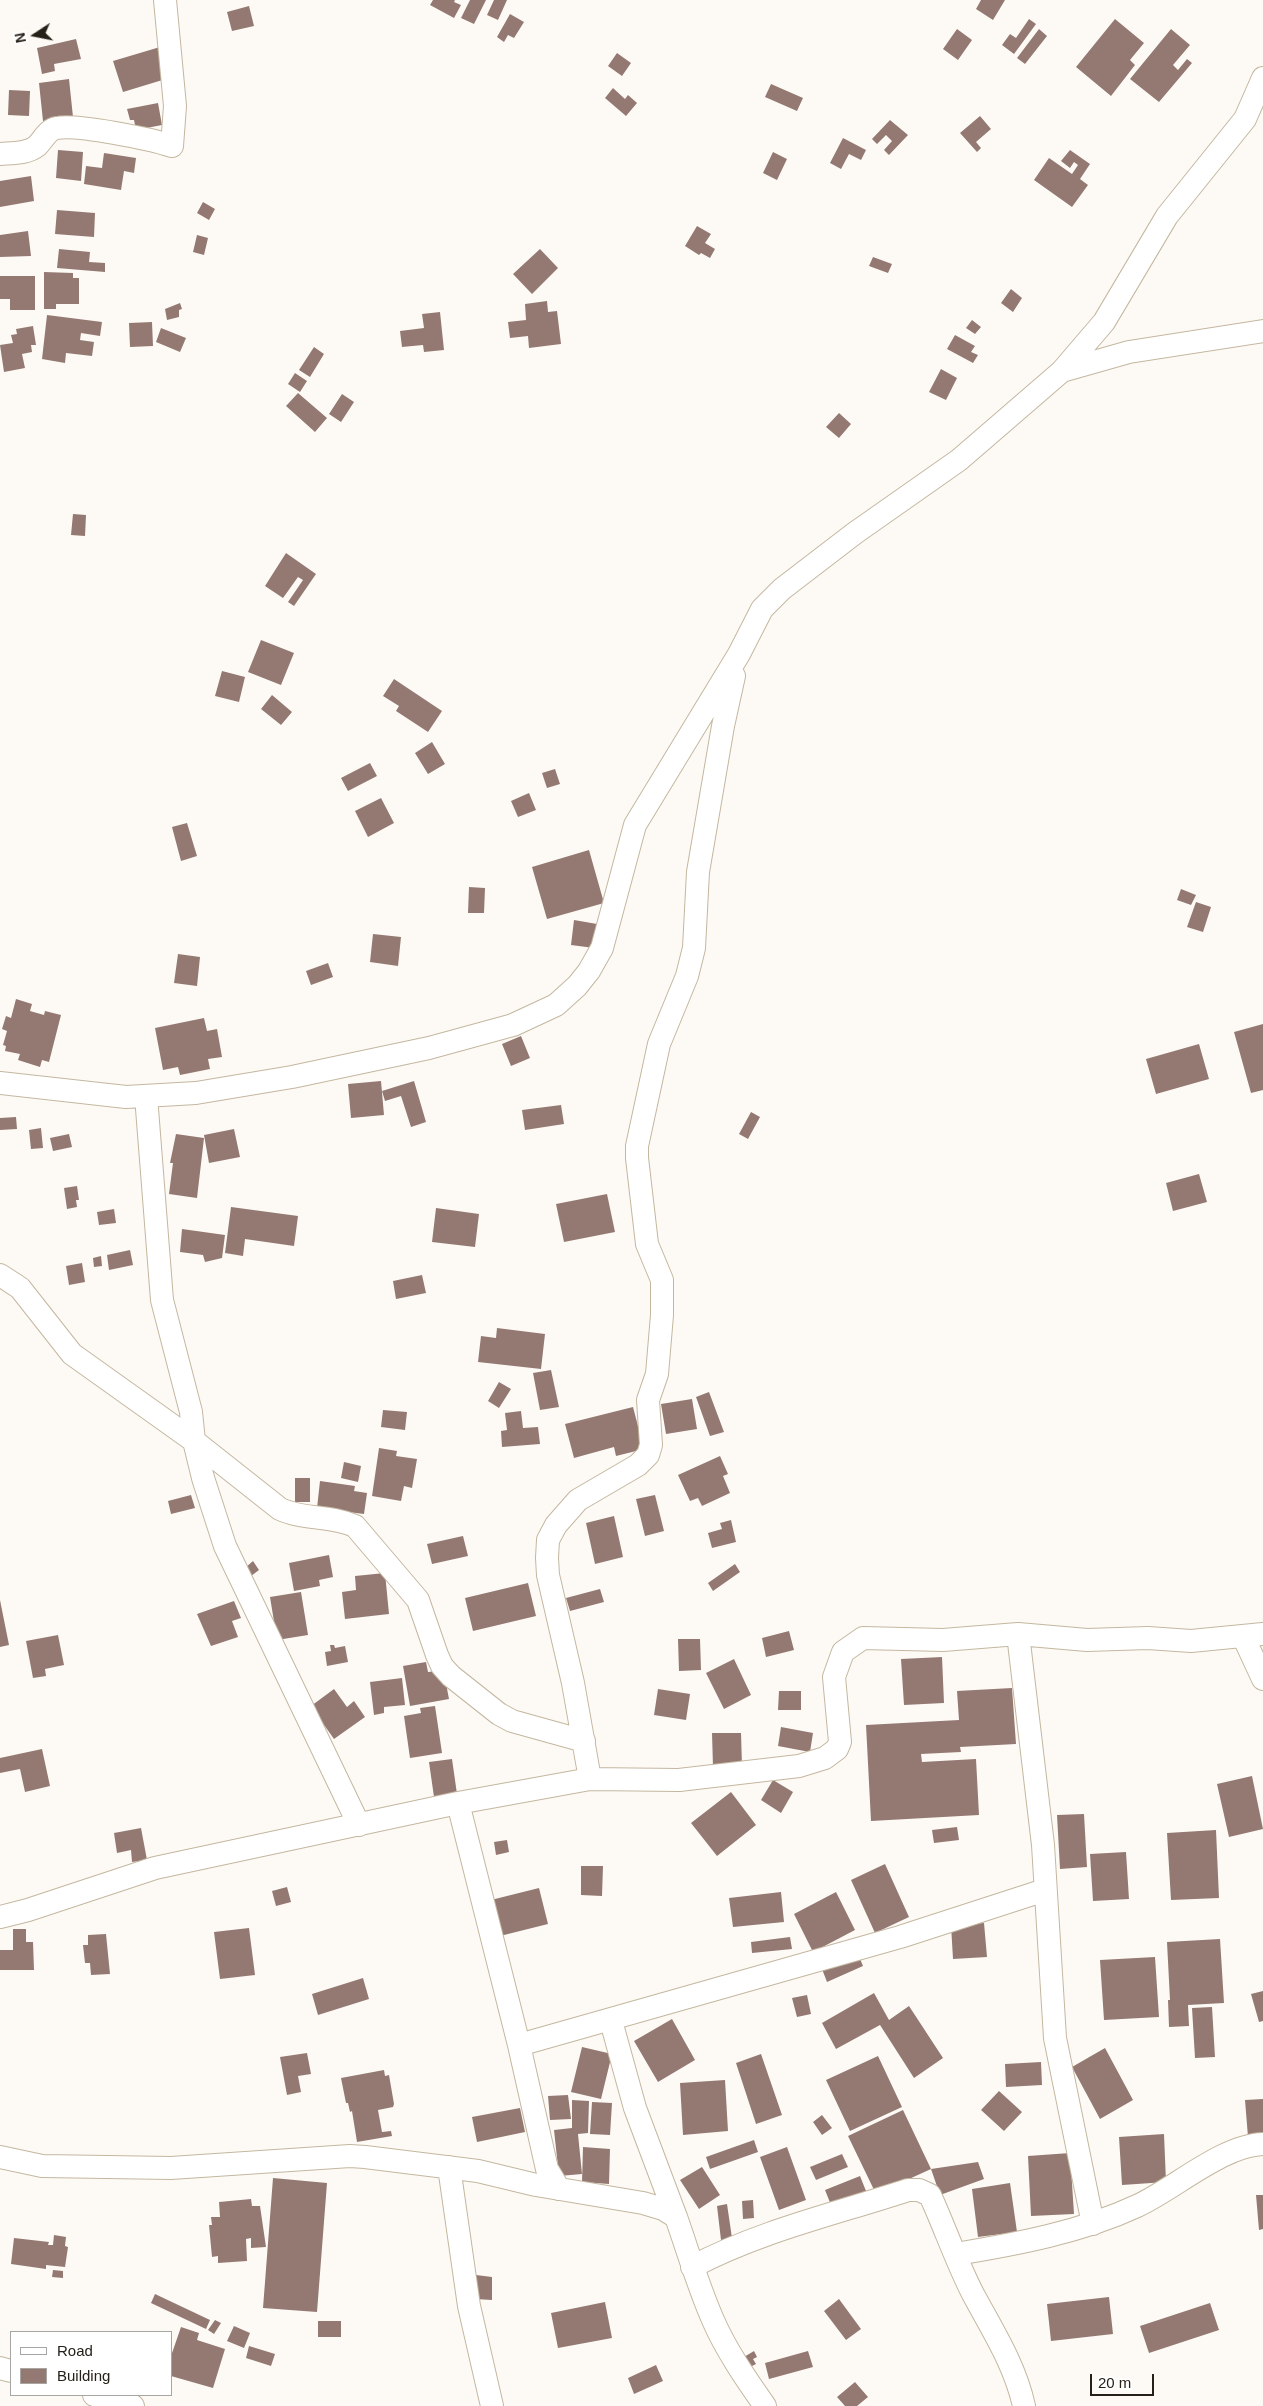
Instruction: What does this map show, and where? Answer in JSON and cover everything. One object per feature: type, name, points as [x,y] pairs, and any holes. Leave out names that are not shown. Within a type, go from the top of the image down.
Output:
[{"type":"street","points":[[0,154],[26,152],[36,147],[50,131],[57,128],[94,130],[172,146],[175,106],[165,0]]},
{"type":"street","points":[[0,1083],[101,1095],[146,1096],[196,1093],[292,1077],[396,1055],[513,1025],[556,1005],[583,978],[602,948],[635,825],[739,654],[762,609],[782,588],[958,460],[1062,371],[1104,322],[1166,216],[1245,119],[1263,78]]},
{"type":"street","points":[[1062,371],[1129,352],[1263,331]]},
{"type":"street","points":[[590,1779],[584,1741],[548,1575],[548,1540],[556,1525],[578,1500],[638,1464],[648,1455],[651,1445],[648,1400],[657,1374],[662,1315],[662,1280],[647,1244],[637,1146],[659,1044],[687,976],[694,948],[698,872],[723,726],[739,654]]},
{"type":"street","points":[[146,1096],[162,1300],[191,1412],[194,1441],[203,1478],[225,1546],[359,1825]]},
{"type":"street","points":[[0,1275],[20,1288],[72,1354],[194,1441],[280,1508],[292,1514],[342,1521],[355,1526],[418,1600],[442,1666],[499,1714],[512,1721],[584,1741]]},
{"type":"street","points":[[0,1917],[28,1910],[156,1868],[458,1803],[590,1779],[679,1780],[799,1766],[825,1758],[836,1749],[840,1742],[834,1677],[843,1652],[863,1638],[944,1640],[1018,1634],[1087,1640],[1148,1638],[1190,1641],[1253,1635],[1263,1679]]},
{"type":"street","points":[[1018,1634],[1043,1845],[1055,2038],[1093,2224]]},
{"type":"street","points":[[458,1803],[519,2045],[547,2169],[559,2189]]},
{"type":"street","points":[[519,2045],[610,2021],[900,1937],[1045,1890]]},
{"type":"street","points":[[610,2021],[630,2094],[713,2321],[765,2406]]},
{"type":"street","points":[[956,2254],[1006,2246],[1093,2224],[1138,2205],[1230,2152],[1263,2144]]},
{"type":"street","points":[[0,2158],[42,2166],[171,2168],[350,2156],[449,2167],[559,2189],[643,2203],[663,2209],[676,2217]]},
{"type":"street","points":[[449,2167],[469,2306],[492,2406]]},
{"type":"street","points":[[692,2267],[723,2251],[791,2226],[908,2190],[919,2190],[930,2195],[972,2292],[1001,2342],[1019,2384],[1024,2406]]},
{"type":"street","points":[[98,2396],[133,2406]]},
{"type":"building","points":[[433,0],[455,0],[454,2],[461,5],[454,18],[430,5]]},
{"type":"building","points":[[470,0],[486,0],[474,24],[461,18]]},
{"type":"building","points":[[494,0],[507,0],[498,20],[487,15]]},
{"type":"building","points":[[981,0],[1005,0],[993,20],[976,9]]},
{"type":"building","points":[[249,6],[254,26],[232,31],[227,12]]},
{"type":"building","points":[[510,14],[524,22],[514,38],[508,35],[504,42],[497,37]]},
{"type":"building","points":[[1029,19],[1036,24],[1014,54],[1002,45],[1010,34],[1016,38]]},
{"type":"building","points":[[1115,19],[1144,43],[1130,60],[1135,65],[1111,96],[1076,67]]},
{"type":"building","points":[[957,29],[972,40],[958,60],[943,49]]},
{"type":"building","points":[[1039,29],[1047,36],[1025,64],[1017,58]]},
{"type":"building","points":[[1171,29],[1190,45],[1173,65],[1178,70],[1187,59],[1192,63],[1159,102],[1130,79]]},
{"type":"building","points":[[76,39],[81,59],[54,64],[55,71],[42,74],[37,48]]},
{"type":"building","points":[[160,47],[169,78],[123,92],[113,61]]},
{"type":"building","points":[[617,53],[631,63],[622,76],[608,66]]},
{"type":"building","points":[[69,79],[73,117],[43,121],[39,83]]},
{"type":"building","points":[[771,84],[803,98],[797,111],[765,97]]},
{"type":"building","points":[[613,88],[625,99],[628,95],[637,103],[626,116],[605,98]]},
{"type":"building","points":[[9,90],[30,91],[29,116],[8,115]]},
{"type":"building","points":[[158,103],[162,125],[136,130],[134,120],[130,120],[127,109]]},
{"type":"building","points":[[980,116],[991,129],[976,142],[981,148],[977,152],[960,133]]},
{"type":"building","points":[[890,120],[908,135],[889,155],[884,150],[892,141],[886,135],[877,144],[872,139]]},
{"type":"building","points":[[843,138],[866,150],[861,160],[849,154],[841,169],[830,163]]},
{"type":"building","points":[[58,150],[83,152],[81,181],[56,178]]},
{"type":"building","points":[[1070,150],[1090,164],[1080,179],[1088,185],[1072,207],[1034,180],[1049,158],[1072,174],[1078,165],[1074,162],[1070,168],[1061,161]]},
{"type":"building","points":[[773,152],[787,159],[777,180],[763,173]]},
{"type":"building","points":[[104,153],[136,158],[134,173],[124,171],[121,190],[84,184],[86,166],[102,168]]},
{"type":"building","points":[[31,176],[34,201],[0,207],[0,181]]},
{"type":"building","points":[[203,202],[215,209],[209,220],[197,213]]},
{"type":"building","points":[[57,210],[95,213],[94,237],[55,234]]},
{"type":"building","points":[[697,226],[711,234],[705,243],[715,249],[710,258],[701,253],[699,255],[685,246]]},
{"type":"building","points":[[28,231],[31,256],[0,257],[0,235]]},
{"type":"building","points":[[197,235],[208,238],[204,255],[193,252]]},
{"type":"building","points":[[59,249],[90,252],[89,262],[105,263],[105,272],[57,268]]},
{"type":"building","points":[[540,249],[558,268],[532,294],[513,274]]},
{"type":"building","points":[[873,257],[892,264],[888,273],[869,266]]},
{"type":"building","points":[[44,272],[73,273],[73,278],[79,278],[79,304],[56,304],[56,309],[44,309]]},
{"type":"building","points":[[0,276],[35,276],[35,310],[10,310],[10,299],[0,299]]},
{"type":"building","points":[[1011,289],[1022,298],[1013,312],[1001,303]]},
{"type":"building","points":[[547,301],[548,312],[557,311],[561,344],[529,348],[528,336],[510,338],[508,322],[526,320],[525,304]]},
{"type":"building","points":[[180,303],[182,309],[179,310],[179,317],[167,320],[165,309]]},
{"type":"building","points":[[440,312],[444,350],[424,352],[423,345],[402,347],[400,331],[424,328],[422,314]]},
{"type":"building","points":[[47,315],[102,322],[100,336],[81,333],[80,340],[94,342],[92,356],[66,353],[65,363],[42,359]]},
{"type":"building","points":[[972,320],[981,327],[975,334],[966,328]]},
{"type":"building","points":[[152,322],[153,346],[130,347],[129,323]]},
{"type":"building","points":[[33,326],[36,345],[31,345],[32,352],[22,354],[25,368],[4,372],[0,345],[13,343],[11,335],[17,334],[16,329]]},
{"type":"building","points":[[161,328],[186,338],[180,352],[156,342]]},
{"type":"building","points":[[955,335],[975,346],[971,352],[978,355],[973,363],[947,349]]},
{"type":"building","points":[[314,347],[324,354],[310,377],[299,370]]},
{"type":"building","points":[[941,369],[957,378],[946,400],[929,392]]},
{"type":"building","points":[[295,373],[307,381],[300,392],[288,384]]},
{"type":"building","points":[[298,393],[327,418],[315,432],[286,406]]},
{"type":"building","points":[[342,394],[354,402],[341,422],[329,414]]},
{"type":"building","points":[[839,413],[851,424],[839,438],[826,427]]},
{"type":"building","points":[[73,514],[86,515],[85,536],[71,535]]},
{"type":"building","points":[[286,553],[316,574],[294,606],[288,602],[303,580],[298,577],[283,598],[265,586]]},
{"type":"building","points":[[261,640],[294,653],[281,685],[248,672]]},
{"type":"building","points":[[222,671],[245,677],[239,702],[215,696]]},
{"type":"building","points":[[394,679],[442,711],[428,732],[396,711],[399,706],[383,696]]},
{"type":"building","points":[[272,695],[292,712],[281,725],[261,709]]},
{"type":"building","points":[[432,742],[445,764],[428,774],[415,753]]},
{"type":"building","points":[[370,763],[377,776],[348,791],[341,778]]},
{"type":"building","points":[[555,769],[560,784],[547,788],[542,773]]},
{"type":"building","points":[[529,793],[536,810],[518,817],[511,801]]},
{"type":"building","points":[[381,798],[394,823],[368,837],[355,811]]},
{"type":"building","points":[[187,823],[197,856],[181,861],[172,827]]},
{"type":"building","points":[[589,850],[604,903],[547,919],[532,867]]},
{"type":"building","points":[[469,887],[485,888],[484,913],[468,913]]},
{"type":"building","points":[[1181,889],[1196,895],[1191,905],[1177,900]]},
{"type":"building","points":[[1196,902],[1211,907],[1203,932],[1187,927]]},
{"type":"building","points":[[574,920],[597,924],[594,948],[571,945]]},
{"type":"building","points":[[373,934],[401,937],[398,966],[370,962]]},
{"type":"building","points":[[178,954],[200,957],[197,986],[174,983]]},
{"type":"building","points":[[328,963],[333,977],[311,985],[306,971]]},
{"type":"building","points":[[16,999],[32,1004],[30,1011],[44,1015],[45,1011],[61,1015],[49,1062],[42,1060],[40,1067],[18,1060],[20,1054],[5,1051],[6,1046],[3,1045],[7,1031],[2,1029],[6,1016],[11,1018]]},
{"type":"building","points":[[204,1018],[207,1031],[217,1029],[222,1057],[208,1059],[210,1069],[180,1075],[178,1067],[163,1070],[155,1028]]},
{"type":"building","points":[[1263,1024],[1263,1090],[1251,1093],[1234,1032]]},
{"type":"building","points":[[521,1036],[530,1058],[511,1066],[502,1044]]},
{"type":"building","points":[[1199,1044],[1209,1079],[1156,1094],[1146,1059]]},
{"type":"building","points":[[381,1081],[384,1115],[351,1118],[348,1084]]},
{"type":"building","points":[[414,1081],[426,1122],[411,1127],[401,1096],[385,1101],[382,1091]]},
{"type":"building","points":[[561,1105],[564,1124],[525,1130],[522,1110]]},
{"type":"building","points":[[751,1112],[760,1117],[748,1139],[739,1134]]},
{"type":"building","points":[[16,1117],[17,1129],[0,1130],[0,1118]]},
{"type":"building","points":[[41,1128],[43,1148],[31,1149],[29,1130]]},
{"type":"building","points":[[234,1129],[240,1157],[209,1163],[204,1135]]},
{"type":"building","points":[[69,1134],[72,1147],[53,1151],[50,1138]]},
{"type":"building","points":[[176,1134],[204,1138],[197,1198],[169,1194],[173,1163],[170,1163]]},
{"type":"building","points":[[1199,1174],[1207,1202],[1173,1211],[1166,1183]]},
{"type":"building","points":[[77,1186],[79,1200],[76,1200],[77,1207],[67,1209],[64,1188]]},
{"type":"building","points":[[607,1194],[615,1232],[564,1242],[556,1204]]},
{"type":"building","points":[[231,1207],[298,1216],[294,1246],[245,1239],[243,1256],[225,1253]]},
{"type":"building","points":[[436,1208],[479,1214],[475,1247],[432,1242]]},
{"type":"building","points":[[114,1209],[116,1223],[99,1225],[97,1212]]},
{"type":"building","points":[[182,1229],[225,1235],[222,1258],[205,1262],[203,1255],[180,1252]]},
{"type":"building","points":[[130,1250],[133,1265],[109,1270],[107,1255]]},
{"type":"building","points":[[101,1256],[102,1266],[94,1267],[93,1258]]},
{"type":"building","points":[[82,1263],[85,1282],[69,1285],[66,1266]]},
{"type":"building","points":[[422,1275],[426,1293],[396,1299],[393,1281]]},
{"type":"building","points":[[497,1328],[545,1334],[541,1369],[478,1362],[481,1336],[496,1338]]},
{"type":"building","points":[[551,1370],[559,1407],[540,1410],[533,1373]]},
{"type":"building","points":[[499,1382],[511,1389],[499,1408],[488,1401]]},
{"type":"building","points":[[709,1392],[724,1432],[710,1436],[696,1397]]},
{"type":"building","points":[[692,1399],[697,1429],[666,1434],[661,1404]]},
{"type":"building","points":[[633,1407],[644,1449],[616,1456],[614,1447],[574,1458],[565,1424]]},
{"type":"building","points":[[383,1410],[407,1412],[405,1430],[381,1427]]},
{"type":"building","points":[[521,1411],[523,1428],[538,1427],[540,1444],[502,1447],[501,1431],[507,1430],[505,1413]]},
{"type":"building","points":[[379,1448],[397,1451],[396,1456],[417,1459],[412,1488],[404,1486],[401,1501],[372,1496]]},
{"type":"building","points":[[720,1456],[728,1474],[723,1476],[730,1493],[702,1506],[698,1498],[690,1501],[678,1475]]},
{"type":"building","points":[[344,1462],[361,1466],[358,1482],[341,1478]]},
{"type":"building","points":[[295,1478],[310,1478],[310,1502],[295,1502]]},
{"type":"building","points":[[320,1481],[355,1486],[354,1491],[367,1493],[364,1514],[317,1508]]},
{"type":"building","points":[[191,1495],[195,1508],[171,1514],[168,1501]]},
{"type":"building","points":[[655,1495],[664,1531],[645,1536],[636,1499]]},
{"type":"building","points":[[614,1516],[623,1557],[595,1564],[586,1523]]},
{"type":"building","points":[[731,1520],[736,1542],[712,1548],[708,1533],[722,1529],[720,1523]]},
{"type":"building","points":[[463,1536],[468,1556],[432,1564],[427,1544]]},
{"type":"building","points":[[329,1555],[333,1577],[319,1580],[320,1586],[294,1591],[289,1563]]},
{"type":"building","points":[[253,1561],[259,1570],[251,1576],[245,1568]]},
{"type":"building","points":[[735,1564],[740,1572],[713,1591],[708,1583]]},
{"type":"building","points":[[385,1573],[389,1614],[345,1619],[342,1592],[356,1590],[355,1576]]},
{"type":"building","points":[[528,1583],[536,1616],[473,1631],[465,1598]]},
{"type":"building","points":[[600,1589],[604,1602],[570,1611],[566,1598]]},
{"type":"building","points":[[301,1592],[308,1635],[277,1640],[270,1597]]},
{"type":"building","points":[[0,1600],[9,1645],[0,1647]]},
{"type":"building","points":[[234,1601],[241,1618],[232,1621],[238,1637],[211,1646],[197,1614]]},
{"type":"building","points":[[789,1631],[794,1650],[766,1657],[762,1638]]},
{"type":"building","points":[[58,1635],[64,1665],[45,1669],[46,1676],[33,1678],[26,1641]]},
{"type":"building","points":[[678,1639],[700,1639],[701,1670],[679,1671]]},
{"type":"building","points":[[330,1645],[334,1645],[335,1648],[345,1646],[348,1662],[327,1666],[325,1652],[331,1651]]},
{"type":"building","points":[[942,1657],[944,1703],[904,1705],[901,1659]]},
{"type":"building","points":[[734,1659],[751,1695],[724,1709],[706,1673]]},
{"type":"building","points":[[426,1662],[428,1672],[437,1671],[444,1673],[449,1699],[410,1706],[403,1666]]},
{"type":"building","points":[[402,1678],[405,1705],[384,1707],[384,1713],[374,1715],[370,1682]]},
{"type":"building","points":[[1012,1688],[1016,1744],[960,1747],[961,1752],[921,1754],[922,1762],[976,1759],[979,1815],[871,1821],[866,1725],[959,1720],[957,1691]]},
{"type":"building","points":[[334,1689],[347,1707],[354,1701],[365,1717],[334,1739],[322,1722],[307,1709]]},
{"type":"building","points":[[658,1689],[690,1694],[686,1720],[654,1715]]},
{"type":"building","points":[[779,1691],[801,1691],[801,1710],[778,1710]]},
{"type":"building","points":[[435,1706],[442,1753],[410,1758],[404,1716],[421,1713],[420,1708]]},
{"type":"building","points":[[781,1727],[813,1733],[810,1752],[778,1746]]},
{"type":"building","points":[[712,1733],[741,1733],[742,1766],[713,1767]]},
{"type":"building","points":[[42,1749],[50,1786],[25,1792],[20,1769],[0,1773],[0,1758]]},
{"type":"building","points":[[452,1759],[457,1794],[434,1797],[429,1762]]},
{"type":"building","points":[[1252,1776],[1263,1829],[1229,1837],[1217,1784]]},
{"type":"building","points":[[773,1780],[793,1792],[781,1813],[761,1800]]},
{"type":"building","points":[[731,1792],[756,1825],[717,1856],[691,1823]]},
{"type":"building","points":[[1084,1814],[1087,1867],[1060,1869],[1057,1815]]},
{"type":"building","points":[[957,1827],[959,1840],[934,1843],[932,1830]]},
{"type":"building","points":[[141,1828],[147,1860],[132,1862],[131,1850],[117,1853],[114,1833]]},
{"type":"building","points":[[1216,1830],[1219,1898],[1171,1900],[1167,1833]]},
{"type":"building","points":[[507,1840],[509,1852],[496,1855],[494,1842]]},
{"type":"building","points":[[1126,1852],[1129,1899],[1093,1901],[1090,1854]]},
{"type":"building","points":[[885,1864],[909,1917],[875,1933],[851,1880]]},
{"type":"building","points":[[581,1866],[603,1866],[602,1896],[581,1895]]},
{"type":"building","points":[[287,1887],[291,1902],[276,1906],[272,1891]]},
{"type":"building","points":[[539,1888],[548,1924],[500,1936],[491,1900]]},
{"type":"building","points":[[781,1892],[784,1922],[733,1927],[729,1898]]},
{"type":"building","points":[[836,1892],[855,1930],[813,1952],[794,1914]]},
{"type":"building","points":[[984,1923],[987,1957],[953,1959],[951,1925]]},
{"type":"building","points":[[249,1928],[255,1975],[220,1979],[214,1932]]},
{"type":"building","points":[[13,1929],[26,1929],[26,1942],[33,1942],[34,1970],[0,1970],[0,1950],[13,1950]]},
{"type":"building","points":[[106,1934],[110,1974],[91,1975],[90,1963],[85,1963],[83,1945],[88,1945],[88,1935]]},
{"type":"building","points":[[790,1937],[792,1949],[752,1953],[751,1942]]},
{"type":"building","points":[[1220,1939],[1224,2003],[1188,2005],[1189,2026],[1169,2027],[1168,2000],[1170,2000],[1167,1942]]},
{"type":"building","points":[[858,1954],[863,1966],[827,1982],[822,1969]]},
{"type":"building","points":[[1155,1957],[1159,2017],[1104,2020],[1100,1960]]},
{"type":"building","points":[[363,1978],[369,1999],[318,2015],[312,1994]]},
{"type":"building","points":[[1263,1991],[1263,2021],[1259,2022],[1251,1994]]},
{"type":"building","points":[[874,1993],[889,2020],[909,2006],[943,2058],[914,2078],[880,2025],[836,2049],[822,2023]]},
{"type":"building","points":[[807,1995],[811,2014],[797,2017],[792,1998]]},
{"type":"building","points":[[1212,2007],[1215,2057],[1195,2058],[1192,2008]]},
{"type":"building","points":[[672,2019],[695,2060],[658,2082],[634,2041]]},
{"type":"building","points":[[582,2047],[612,2054],[601,2099],[571,2092]]},
{"type":"building","points":[[1105,2048],[1133,2100],[1100,2119],[1072,2067]]},
{"type":"building","points":[[307,2053],[311,2074],[298,2076],[301,2092],[287,2095],[280,2057]]},
{"type":"building","points":[[761,2054],[782,2115],[756,2124],[736,2063]]},
{"type":"building","points":[[878,2056],[902,2107],[850,2131],[826,2080]]},
{"type":"building","points":[[1041,2062],[1042,2085],[1006,2087],[1005,2064]]},
{"type":"building","points":[[384,2070],[385,2076],[389,2075],[394,2104],[393,2107],[378,2110],[382,2132],[391,2131],[392,2136],[357,2142],[352,2111],[350,2112],[348,2103],[346,2103],[341,2078]]},
{"type":"building","points":[[725,2080],[728,2131],[683,2135],[680,2083]]},
{"type":"building","points":[[999,2091],[1022,2112],[1004,2131],[981,2110]]},
{"type":"building","points":[[568,2095],[571,2119],[550,2120],[548,2096]]},
{"type":"building","points":[[1263,2099],[1263,2136],[1248,2137],[1245,2100]]},
{"type":"building","points":[[572,2100],[589,2101],[588,2133],[578,2134],[582,2174],[559,2176],[554,2130],[572,2128]]},
{"type":"building","points":[[592,2102],[612,2103],[610,2135],[590,2134]]},
{"type":"building","points":[[520,2108],[525,2132],[477,2142],[472,2117]]},
{"type":"building","points":[[903,2110],[931,2169],[876,2194],[848,2136]]},
{"type":"building","points":[[822,2115],[832,2128],[822,2135],[813,2122]]},
{"type":"building","points":[[1164,2134],[1166,2182],[1122,2185],[1119,2137]]},
{"type":"building","points":[[754,2140],[758,2152],[710,2169],[706,2157]]},
{"type":"building","points":[[583,2147],[610,2149],[609,2184],[582,2182]]},
{"type":"building","points":[[787,2147],[806,2200],[779,2210],[760,2157]]},
{"type":"building","points":[[1070,2153],[1074,2214],[1031,2216],[1028,2156]]},
{"type":"building","points":[[842,2154],[848,2167],[816,2180],[810,2167]]},
{"type":"building","points":[[978,2162],[984,2179],[940,2195],[931,2169]]},
{"type":"building","points":[[702,2167],[720,2195],[699,2209],[680,2180]]},
{"type":"building","points":[[860,2176],[866,2191],[831,2205],[825,2190]]},
{"type":"building","points":[[273,2178],[327,2183],[317,2312],[263,2308]]},
{"type":"building","points":[[1010,2183],[1017,2232],[978,2237],[972,2189]]},
{"type":"building","points":[[1256,2195],[1263,2195],[1263,2229],[1259,2230]]},
{"type":"building","points":[[251,2199],[252,2206],[260,2206],[266,2247],[251,2248],[251,2238],[246,2239],[247,2261],[218,2263],[218,2256],[212,2257],[209,2225],[212,2225],[211,2217],[220,2217],[219,2202]]},
{"type":"building","points":[[753,2200],[754,2218],[743,2219],[742,2201]]},
{"type":"building","points":[[727,2204],[732,2238],[721,2240],[717,2206]]},
{"type":"building","points":[[54,2235],[66,2237],[65,2246],[68,2247],[65,2267],[46,2265],[46,2269],[11,2264],[14,2238],[49,2242],[48,2245],[53,2245]]},
{"type":"building","points":[[53,2270],[63,2271],[63,2278],[52,2277]]},
{"type":"building","points":[[476,2275],[492,2277],[492,2300],[475,2299]]},
{"type":"building","points":[[155,2294],[210,2320],[206,2329],[151,2303]]},
{"type":"building","points":[[1109,2297],[1113,2334],[1051,2341],[1047,2304]]},
{"type":"building","points":[[839,2299],[861,2329],[846,2340],[824,2311]]},
{"type":"building","points":[[605,2302],[612,2338],[558,2348],[551,2313]]},
{"type":"building","points":[[1210,2303],[1219,2330],[1149,2353],[1140,2326]]},
{"type":"building","points":[[215,2320],[221,2323],[214,2334],[208,2330]]},
{"type":"building","points":[[318,2321],[341,2321],[341,2337],[318,2337]]},
{"type":"building","points":[[234,2326],[250,2333],[244,2348],[227,2341]]},
{"type":"building","points":[[181,2327],[199,2333],[197,2340],[225,2349],[213,2388],[172,2376],[172,2353]]},
{"type":"building","points":[[249,2346],[275,2354],[271,2366],[246,2358]]},
{"type":"building","points":[[754,2351],[757,2357],[753,2359],[756,2364],[750,2367],[744,2357]]},
{"type":"building","points":[[808,2351],[813,2367],[769,2379],[765,2363]]},
{"type":"building","points":[[656,2365],[663,2381],[634,2394],[628,2378]]},
{"type":"building","points":[[855,2382],[868,2397],[857,2406],[845,2406],[837,2397]]}]
